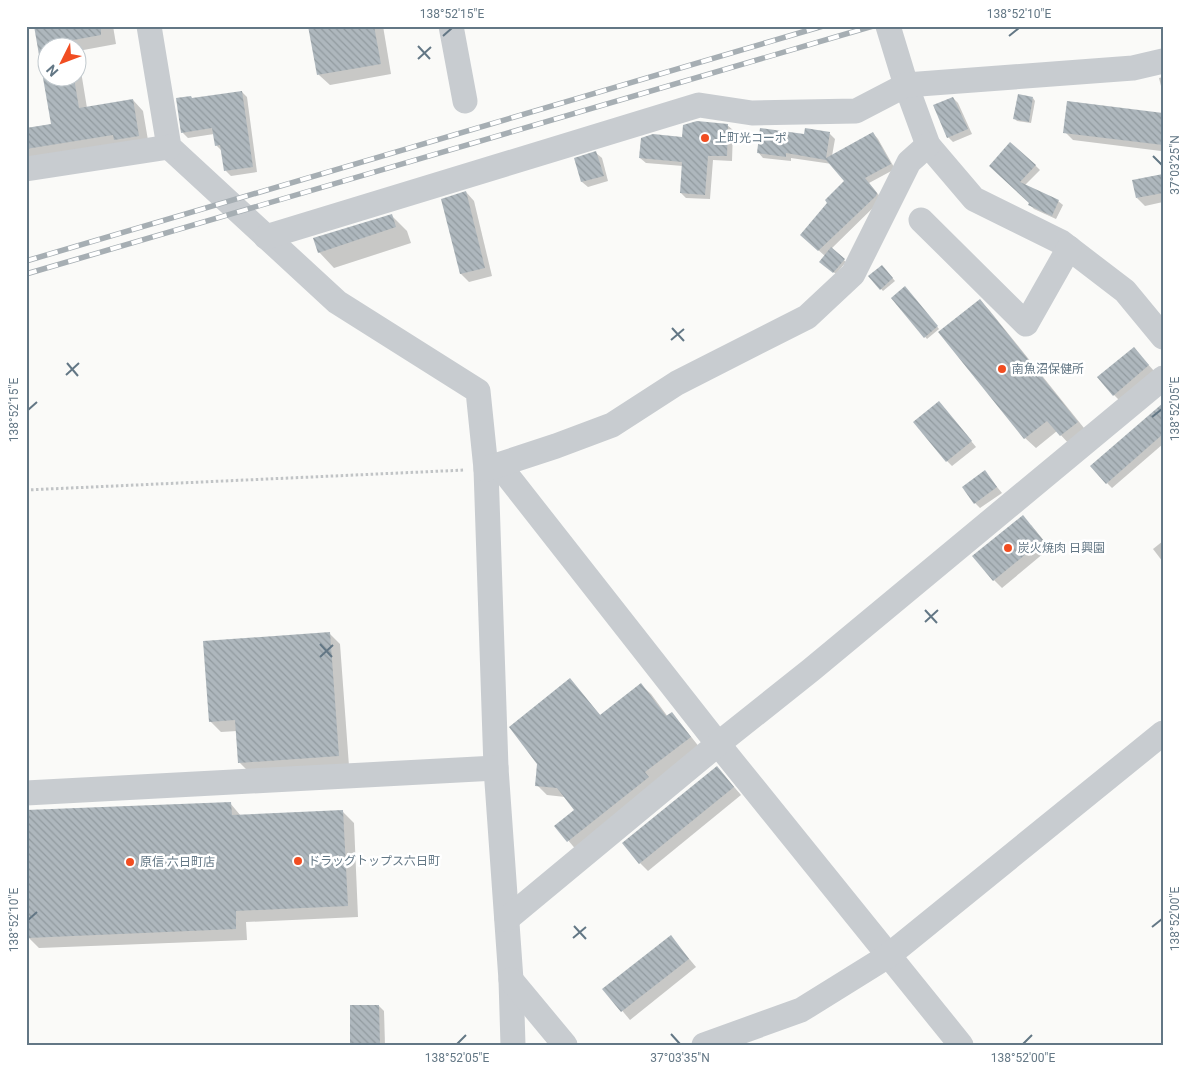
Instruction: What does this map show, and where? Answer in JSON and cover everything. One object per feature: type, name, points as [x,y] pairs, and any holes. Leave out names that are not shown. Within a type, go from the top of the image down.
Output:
[{"type":"street","points":[[149,26],[169,148],[338,302],[478,391],[493,467],[496,768],[511,980],[512,1045]]},
{"type":"street","points":[[451,26],[465,101]]},
{"type":"street","points":[[888,26],[906,85],[928,145],[974,199],[1061,242],[1125,291],[1163,337]]},
{"type":"street","points":[[266,237],[699,106],[752,113],[856,111],[906,85],[1133,68],[1163,61]]},
{"type":"street","points":[[493,467],[612,425],[677,383],[807,318],[853,274],[909,162],[928,145]]},
{"type":"street","points":[[26,170],[169,148]]},
{"type":"street","points":[[921,220],[1026,324],[1069,248]]},
{"type":"street","points":[[507,919],[1163,378]]},
{"type":"street","points":[[493,467],[961,1045]]},
{"type":"street","points":[[704,1045],[801,1010],[888,956],[1163,733]]},
{"type":"street","points":[[26,793],[496,768]]},
{"type":"street","points":[[511,980],[564,1045]]},
{"type":"path","points":[[26,490],[493,467]]},
{"type":"building","points":[[34,26],[101,26],[101,35],[84,38],[38,38],[38,49]]},
{"type":"building","points":[[308,26],[374,26],[381,64],[317,75]]},
{"type":"building","points":[[45,88],[76,88],[79,108],[133,99],[139,136],[114,140],[113,135],[26,149],[26,128],[51,124]]},
{"type":"building","points":[[242,91],[253,167],[224,171],[220,145],[215,146],[212,128],[181,133],[176,98],[191,96],[192,98]]},
{"type":"building","points":[[1018,94],[1033,97],[1029,122],[1013,119]]},
{"type":"building","points":[[953,97],[968,129],[947,138],[933,105]]},
{"type":"building","points":[[1067,101],[1163,113],[1163,145],[1063,133]]},
{"type":"building","points":[[697,121],[728,124],[727,156],[708,156],[705,195],[680,193],[682,162],[639,158],[641,138],[653,134],[682,137],[683,125]]},
{"type":"building","points":[[760,128],[804,134],[805,128],[830,132],[826,158],[873,132],[891,164],[865,178],[877,193],[876,196],[818,251],[800,235],[827,203],[825,200],[844,181],[826,160],[786,153],[786,157],[757,153]]},
{"type":"building","points":[[1010,142],[1036,165],[1020,182],[1059,200],[1052,216],[1028,205],[1029,203],[989,166]]},
{"type":"building","points":[[596,151],[604,176],[581,182],[574,158]]},
{"type":"building","points":[[1163,174],[1163,193],[1136,198],[1132,180]]},
{"type":"building","points":[[466,191],[485,268],[460,274],[441,199]]},
{"type":"building","points":[[392,214],[396,227],[318,253],[313,238]]},
{"type":"building","points":[[831,247],[845,259],[833,273],[819,262]]},
{"type":"building","points":[[882,265],[893,278],[880,290],[868,276]]},
{"type":"building","points":[[905,286],[938,326],[924,338],[891,298]]},
{"type":"building","name":"南魚沼保健所","points":[[980,299],[1078,422],[1060,436],[1047,421],[1024,439],[938,332]]},
{"type":"building","points":[[1134,347],[1149,365],[1113,396],[1097,377]]},
{"type":"building","points":[[939,401],[972,441],[946,462],[913,422]]},
{"type":"building","points":[[1163,403],[1163,434],[1106,484],[1090,466]]},
{"type":"building","points":[[985,470],[997,487],[974,504],[962,487]]},
{"type":"building","name":"炭火焼肉 日興園","points":[[1023,515],[1043,540],[993,581],[972,556]]},
{"type":"building","points":[[330,632],[339,756],[238,763],[235,720],[209,722],[203,641]]},
{"type":"building","points":[[570,678],[600,715],[641,683],[666,716],[672,712],[691,737],[645,772],[649,777],[567,842],[554,826],[574,810],[557,788],[535,786],[537,764],[509,727]]},
{"type":"building","points":[[717,766],[734,787],[639,864],[622,843]]},
{"type":"building","name":"原信 六日町店","points":[[231,802],[232,815],[343,810],[348,906],[236,911],[236,929],[27,938],[26,810]]},
{"type":"building","points":[[671,935],[689,959],[621,1012],[602,989]]},
{"type":"building","points":[[350,1005],[379,1005],[380,1045],[350,1045]]},
{"type":"railway","points":[[26,261],[823,26]]},
{"type":"railway","points":[[26,274],[873,26]]},
{"type":"place","name":"上町光コーポ","points":[[705,138]]},
{"type":"place","name":"南魚沼保健所","points":[[1002,369]]},
{"type":"place","name":"炭火焼肉 日興園","points":[[1008,548]]},
{"type":"place","name":"ドラッグトップス六日町","points":[[298,861]]},
{"type":"place","name":"原信 六日町店","points":[[130,862]]}]
